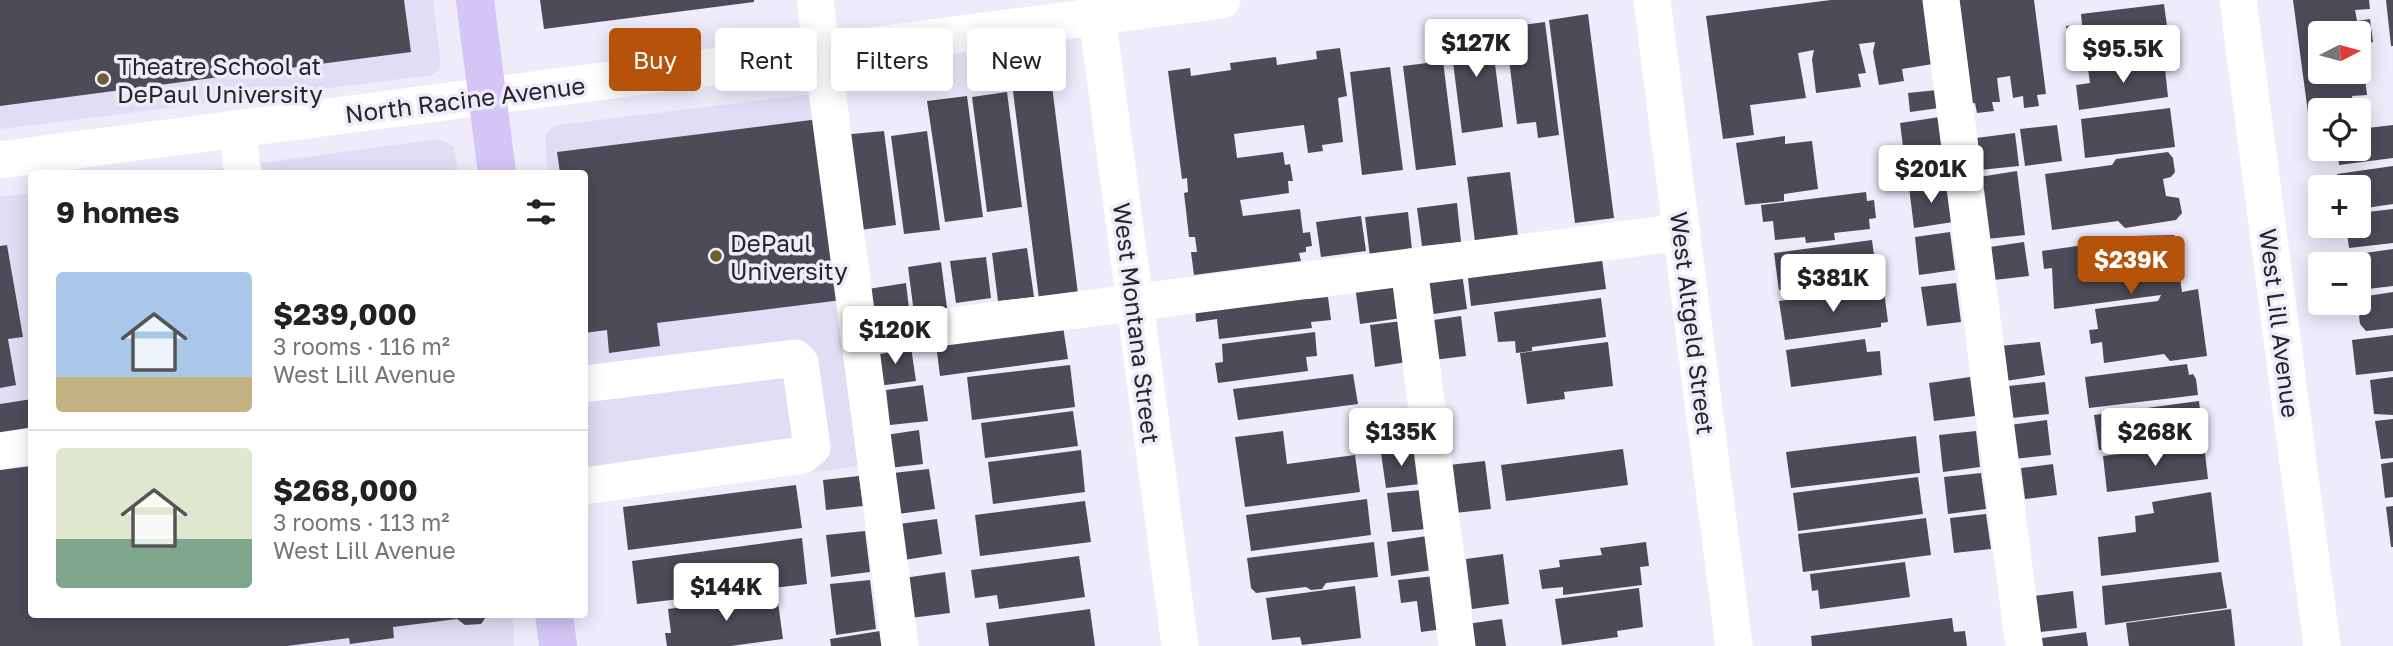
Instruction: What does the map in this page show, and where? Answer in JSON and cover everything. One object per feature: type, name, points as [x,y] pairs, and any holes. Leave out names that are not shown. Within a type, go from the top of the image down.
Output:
[{"type":"main road","points":[[475,0],[497,170]]},
{"type":"main road","points":[[554,618],[558,646]]},
{"type":"street","points":[[815,0],[900,646]]},
{"type":"street","name":"North Racine Avenue","points":[[0,160],[821,52],[1096,8],[1222,0]]},
{"type":"street","name":"West Altgeld Street","points":[[1652,0],[1734,646]]},
{"type":"street","points":[[1941,0],[2024,646]]},
{"type":"street","name":"West Lill Avenue","points":[[2238,0],[2322,646]]},
{"type":"street","name":"West Montana Street","points":[[1096,8],[1180,646]]},
{"type":"street","points":[[237,129],[243,170]]},
{"type":"street","points":[[859,338],[1682,232]]},
{"type":"street","points":[[1409,267],[1457,646]]},
{"type":"street","points":[[588,384],[795,358],[800,363],[812,447],[803,454],[588,485]]},
{"type":"street","points":[[0,451],[28,447]]},
{"type":"shaded area","name":"Theatre School at DePaul University","points":[[0,0],[433,0],[441,66],[433,75],[0,129]]},
{"type":"shaded area","name":"DePaul University","points":[[827,92],[876,464],[588,501],[588,170],[548,170],[545,136],[550,129],[559,125]]},
{"type":"shaded area","points":[[440,139],[454,147],[458,170],[210,170]]},
{"type":"shaded area","points":[[28,193],[28,618],[513,618],[514,646],[0,646],[0,197]]},
{"type":"building","name":"Theatre School at DePaul University","points":[[0,0],[404,0],[411,52],[0,106]]},
{"type":"building","points":[[540,0],[754,0],[754,2],[544,29]]},
{"type":"building","points":[[1831,0],[1924,0],[1933,64],[1902,69],[1904,81],[1879,85],[1873,52],[1875,42],[1859,44],[1866,73],[1858,74],[1861,87],[1816,93],[1812,59],[1814,50],[1798,53],[1806,98],[1750,105],[1754,135],[1723,139],[1706,16]]},
{"type":"building","points":[[1951,0],[2034,0],[2046,94],[2037,95],[2039,106],[2024,108],[2023,96],[2013,98],[2010,76],[1997,78],[2000,102],[1992,102],[1994,111],[1977,113],[1975,103],[1968,104]]},
{"type":"building","points":[[2293,0],[2369,0],[2370,9],[2355,10],[2357,21],[2308,21],[2308,84],[2366,84],[2367,95],[2352,98],[2308,98],[2308,113]]},
{"type":"building","points":[[2386,0],[2393,0],[2393,46],[2391,46]]},
{"type":"building","points":[[2164,4],[2170,49],[2087,59],[2086,53],[2070,55],[2066,26],[2082,25],[2081,14]]},
{"type":"building","points":[[1588,14],[1614,218],[1575,223],[1549,20]]},
{"type":"building","points":[[1545,22],[1559,135],[1538,138],[1536,122],[1517,124],[1505,27]]},
{"type":"building","points":[[1490,25],[1503,127],[1462,133],[1449,31]]},
{"type":"building","points":[[1340,48],[1347,96],[1338,98],[1343,142],[1322,145],[1323,151],[1308,153],[1304,125],[1234,134],[1237,158],[1283,152],[1285,165],[1290,164],[1293,181],[1288,181],[1289,193],[1240,200],[1243,216],[1300,209],[1303,233],[1310,232],[1312,246],[1306,247],[1306,252],[1299,253],[1301,261],[1194,275],[1191,252],[1197,252],[1195,237],[1189,237],[1184,193],[1188,192],[1187,178],[1182,179],[1168,71],[1190,68],[1191,76],[1231,70],[1230,63],[1276,57],[1277,65],[1317,59],[1316,51]]},
{"type":"building","points":[[2164,59],[2168,97],[2079,110],[2076,85],[2090,83],[2088,69]]},
{"type":"building","points":[[1443,61],[1456,165],[1416,170],[1403,66]]},
{"type":"building","points":[[1390,67],[1403,170],[1362,175],[1350,72]]},
{"type":"building","points":[[1937,90],[1939,108],[1910,112],[1908,93]]},
{"type":"building","points":[[1013,91],[1053,91],[1078,294],[1039,299]]},
{"type":"building","points":[[1007,92],[1022,207],[987,212],[972,97]]},
{"type":"building","points":[[967,96],[983,217],[945,222],[927,101]]},
{"type":"building","points":[[2170,108],[2175,147],[2085,158],[2081,119]]},
{"type":"building","points":[[1940,117],[1947,172],[1907,178],[1900,123]]},
{"type":"building","points":[[819,119],[842,300],[657,323],[660,346],[609,353],[607,330],[588,332],[588,170],[560,170],[557,152]]},
{"type":"building","points":[[2057,125],[2062,161],[2025,166],[2020,129]]},
{"type":"building","points":[[2393,125],[2393,158],[2371,161],[2371,128]]},
{"type":"building","points":[[884,131],[896,225],[853,231],[841,135]]},
{"type":"building","points":[[927,131],[940,230],[904,234],[891,136]]},
{"type":"building","points":[[2015,133],[2019,166],[1980,170],[1976,138]]},
{"type":"building","points":[[1785,136],[1785,144],[1812,141],[1818,189],[1784,194],[1784,201],[1745,205],[1736,143]]},
{"type":"building","points":[[2168,152],[2173,158],[2175,172],[2171,177],[2163,179],[2166,196],[2179,198],[2182,213],[2176,220],[2125,228],[2118,221],[2052,230],[2045,174],[2112,165],[2116,159]]},
{"type":"building","points":[[2338,161],[2370,161],[2339,165]]},
{"type":"building","points":[[2393,166],[2393,204],[2371,207],[2371,175],[2337,174]]},
{"type":"building","points":[[2017,171],[2025,235],[1987,239],[1979,177]]},
{"type":"building","points":[[1510,172],[1518,236],[1475,242],[1467,177]]},
{"type":"building","points":[[1948,182],[1953,222],[1914,228],[1909,187]]},
{"type":"building","points":[[1866,192],[1867,201],[1874,200],[1876,218],[1869,219],[1870,229],[1834,233],[1835,240],[1806,243],[1805,237],[1775,240],[1773,221],[1763,222],[1761,205]]},
{"type":"building","points":[[1457,203],[1461,242],[1422,246],[1417,208]]},
{"type":"building","points":[[2393,209],[2393,243],[2349,248],[2348,238],[2371,238],[2371,212]]},
{"type":"building","points":[[1408,212],[1412,250],[1370,257],[1365,217]]},
{"type":"building","points":[[1361,216],[1366,251],[1321,257],[1316,222]]},
{"type":"building","points":[[1950,232],[1955,270],[1919,275],[1915,237]]},
{"type":"building","points":[[2174,235],[2182,292],[2198,289],[2207,356],[2170,361],[2164,354],[2104,363],[2102,342],[2091,344],[2089,330],[2098,329],[2095,309],[2158,301],[2161,295],[2054,309],[2052,268],[2044,269],[2042,251],[2091,244],[2089,237]]},
{"type":"building","points":[[1872,240],[1877,278],[1779,290],[1774,253]]},
{"type":"building","points":[[2024,242],[2029,276],[1994,280],[1990,247]]},
{"type":"building","points":[[7,245],[23,337],[8,339],[16,385],[0,388],[0,246]]},
{"type":"building","points":[[1027,248],[1034,297],[998,301],[992,253]]},
{"type":"building","points":[[2393,249],[2393,286],[2371,289],[2371,252]]},
{"type":"building","points":[[1601,252],[1606,289],[1471,306],[1467,269]]},
{"type":"building","points":[[986,257],[991,298],[956,303],[950,261]]},
{"type":"building","points":[[941,262],[947,308],[914,313],[908,267]]},
{"type":"building","points":[[1462,273],[1467,309],[1427,315],[1421,278]]},
{"type":"building","points":[[1397,280],[1402,318],[1360,324],[1355,285]]},
{"type":"building","points":[[906,283],[910,317],[873,322],[868,289]]},
{"type":"building","points":[[1956,283],[1961,322],[1927,326],[1921,287]]},
{"type":"building","points":[[1878,288],[1878,293],[1884,291],[1888,322],[1881,323],[1881,327],[1785,340],[1779,301]]},
{"type":"building","points":[[1307,290],[1308,299],[1328,297],[1331,320],[1311,322],[1312,328],[1219,339],[1217,319],[1196,322],[1195,304]]},
{"type":"building","points":[[2393,292],[2393,328],[2366,331],[2360,324],[2359,316],[2371,315],[2371,295]]},
{"type":"building","points":[[1601,298],[1606,337],[1532,347],[1532,351],[1516,353],[1515,341],[1498,342],[1494,312]]},
{"type":"building","points":[[1461,316],[1466,356],[1433,360],[1427,321]]},
{"type":"building","points":[[1062,320],[1068,359],[940,376],[935,336]]},
{"type":"building","points":[[1402,321],[1407,362],[1375,367],[1370,325]]},
{"type":"building","points":[[1315,332],[1317,356],[1306,357],[1308,371],[1218,383],[1215,363],[1223,362],[1222,344]]},
{"type":"building","points":[[2393,335],[2393,371],[2356,375],[2352,340]]},
{"type":"building","points":[[1865,339],[1867,352],[1880,351],[1882,375],[1791,387],[1786,350]]},
{"type":"building","points":[[1608,342],[1613,386],[1564,392],[1565,399],[1527,404],[1520,353]]},
{"type":"building","points":[[2040,342],[2045,375],[2005,381],[2000,346]]},
{"type":"building","points":[[911,347],[916,381],[878,386],[874,351]]},
{"type":"building","points":[[2187,364],[2189,375],[2193,374],[2196,379],[2198,395],[2089,408],[2085,377]]},
{"type":"building","points":[[1070,365],[1075,407],[972,420],[967,377]]},
{"type":"building","points":[[1353,374],[1358,404],[1238,420],[1233,389]]},
{"type":"building","points":[[1970,377],[1975,416],[1934,421],[1929,383]]},
{"type":"building","points":[[2393,377],[2393,415],[2374,414],[2370,380]]},
{"type":"building","points":[[2045,382],[2049,414],[2012,418],[2008,386]]},
{"type":"building","points":[[923,385],[928,421],[890,425],[886,390]]},
{"type":"building","points":[[28,400],[28,436],[0,439],[0,404]]},
{"type":"building","points":[[2199,401],[2203,437],[2099,450],[2094,415]]},
{"type":"building","points":[[1073,411],[1078,446],[985,458],[981,423]]},
{"type":"building","points":[[2393,419],[2393,458],[2381,459],[2375,421]]},
{"type":"building","points":[[2047,420],[2051,455],[2014,459],[2010,425]]},
{"type":"building","points":[[919,430],[923,464],[889,468],[886,435]]},
{"type":"building","points":[[1283,431],[1287,464],[1355,455],[1360,492],[1245,507],[1235,437]]},
{"type":"building","points":[[1976,431],[1980,467],[1943,472],[1939,435]]},
{"type":"building","points":[[1916,436],[1920,473],[1791,488],[1786,452]]},
{"type":"building","points":[[2204,444],[2208,479],[2107,492],[2103,456]]},
{"type":"building","points":[[1415,448],[1420,484],[1386,488],[1381,453]]},
{"type":"building","points":[[1623,449],[1628,485],[1506,501],[1501,465]]},
{"type":"building","points":[[1081,450],[1085,492],[993,504],[988,462]]},
{"type":"building","points":[[1485,461],[1491,509],[1455,513],[1449,465]]},
{"type":"building","points":[[2393,462],[2393,497],[2385,498],[2381,464]]},
{"type":"building","points":[[2053,464],[2057,495],[2025,499],[2021,468]]},
{"type":"building","points":[[28,466],[28,618],[485,618],[481,624],[465,625],[457,619],[393,627],[394,638],[350,644],[349,638],[287,646],[0,646],[0,470]]},
{"type":"building","points":[[929,469],[935,509],[898,514],[893,473]]},
{"type":"building","points":[[1981,473],[1986,509],[1948,514],[1944,477]]},
{"type":"building","points":[[859,476],[863,506],[826,510],[823,480]]},
{"type":"building","points":[[1918,477],[1923,514],[1798,531],[1793,493]]},
{"type":"building","points":[[796,485],[802,528],[628,550],[623,507]]},
{"type":"building","points":[[1422,490],[1427,529],[1392,532],[1387,493]]},
{"type":"building","points":[[2211,492],[2219,562],[2101,576],[2098,537],[2136,532],[2135,516],[2154,513],[2152,502]]},
{"type":"building","points":[[1367,499],[1371,535],[1251,551],[1246,515]]},
{"type":"building","points":[[1085,501],[1091,542],[980,556],[975,515]]},
{"type":"building","points":[[2393,506],[2393,547],[2391,547],[2386,507]]},
{"type":"building","points":[[1986,514],[1991,549],[1954,553],[1950,518]]},
{"type":"building","points":[[1926,518],[1931,555],[1803,572],[1798,534]]},
{"type":"building","points":[[937,519],[942,554],[904,560],[899,524]]},
{"type":"building","points":[[865,531],[870,572],[831,577],[826,535]]},
{"type":"building","points":[[1427,536],[1433,570],[1391,576],[1387,542]]},
{"type":"building","points":[[802,538],[807,584],[637,604],[632,561]]},
{"type":"building","points":[[1374,542],[1378,577],[1326,583],[1322,589],[1311,590],[1306,587],[1256,593],[1251,588],[1247,558]]},
{"type":"building","points":[[1646,542],[1649,566],[1640,567],[1642,585],[1563,595],[1563,587],[1542,589],[1539,570],[1560,567],[1559,560],[1602,555],[1600,548]]},
{"type":"building","points":[[1503,554],[1509,604],[1472,609],[1466,559]]},
{"type":"building","points":[[1079,556],[1085,597],[999,609],[997,595],[975,598],[971,570]]},
{"type":"building","points":[[1905,562],[1910,597],[1820,609],[1818,590],[1812,591],[1810,574]]},
{"type":"building","points":[[945,572],[950,613],[910,618],[904,578]]},
{"type":"building","points":[[2221,572],[2227,608],[2105,625],[2102,586]]},
{"type":"building","points":[[1435,576],[1443,629],[1421,632],[1417,601],[1401,603],[1398,580]]},
{"type":"building","points":[[870,580],[876,629],[836,635],[830,584]]},
{"type":"building","points":[[1355,586],[1361,638],[1302,645],[1300,637],[1272,640],[1266,598]]},
{"type":"building","points":[[1639,588],[1643,627],[1617,631],[1618,637],[1562,645],[1555,599]]},
{"type":"building","points":[[2073,591],[2077,628],[2040,632],[2034,596]]},
{"type":"building","points":[[777,595],[783,639],[731,646],[667,646],[665,633],[671,633],[668,609]]},
{"type":"building","points":[[1090,609],[1095,646],[989,646],[986,623]]},
{"type":"building","points":[[2231,609],[2235,646],[2129,646],[2126,623]]},
{"type":"building","points":[[1952,618],[1954,632],[1965,631],[1967,646],[1812,646],[1811,636]]},
{"type":"building","points":[[1502,619],[1506,646],[1470,646],[1467,624]]},
{"type":"building","points":[[880,631],[883,646],[831,646],[830,639]]},
{"type":"building","points":[[2086,632],[2088,646],[2043,646],[2042,638]]},
{"type":"place","name":"Theatre School at DePaul University","points":[[103,79]]},
{"type":"place","name":"DePaul University","points":[[716,256]]}]
